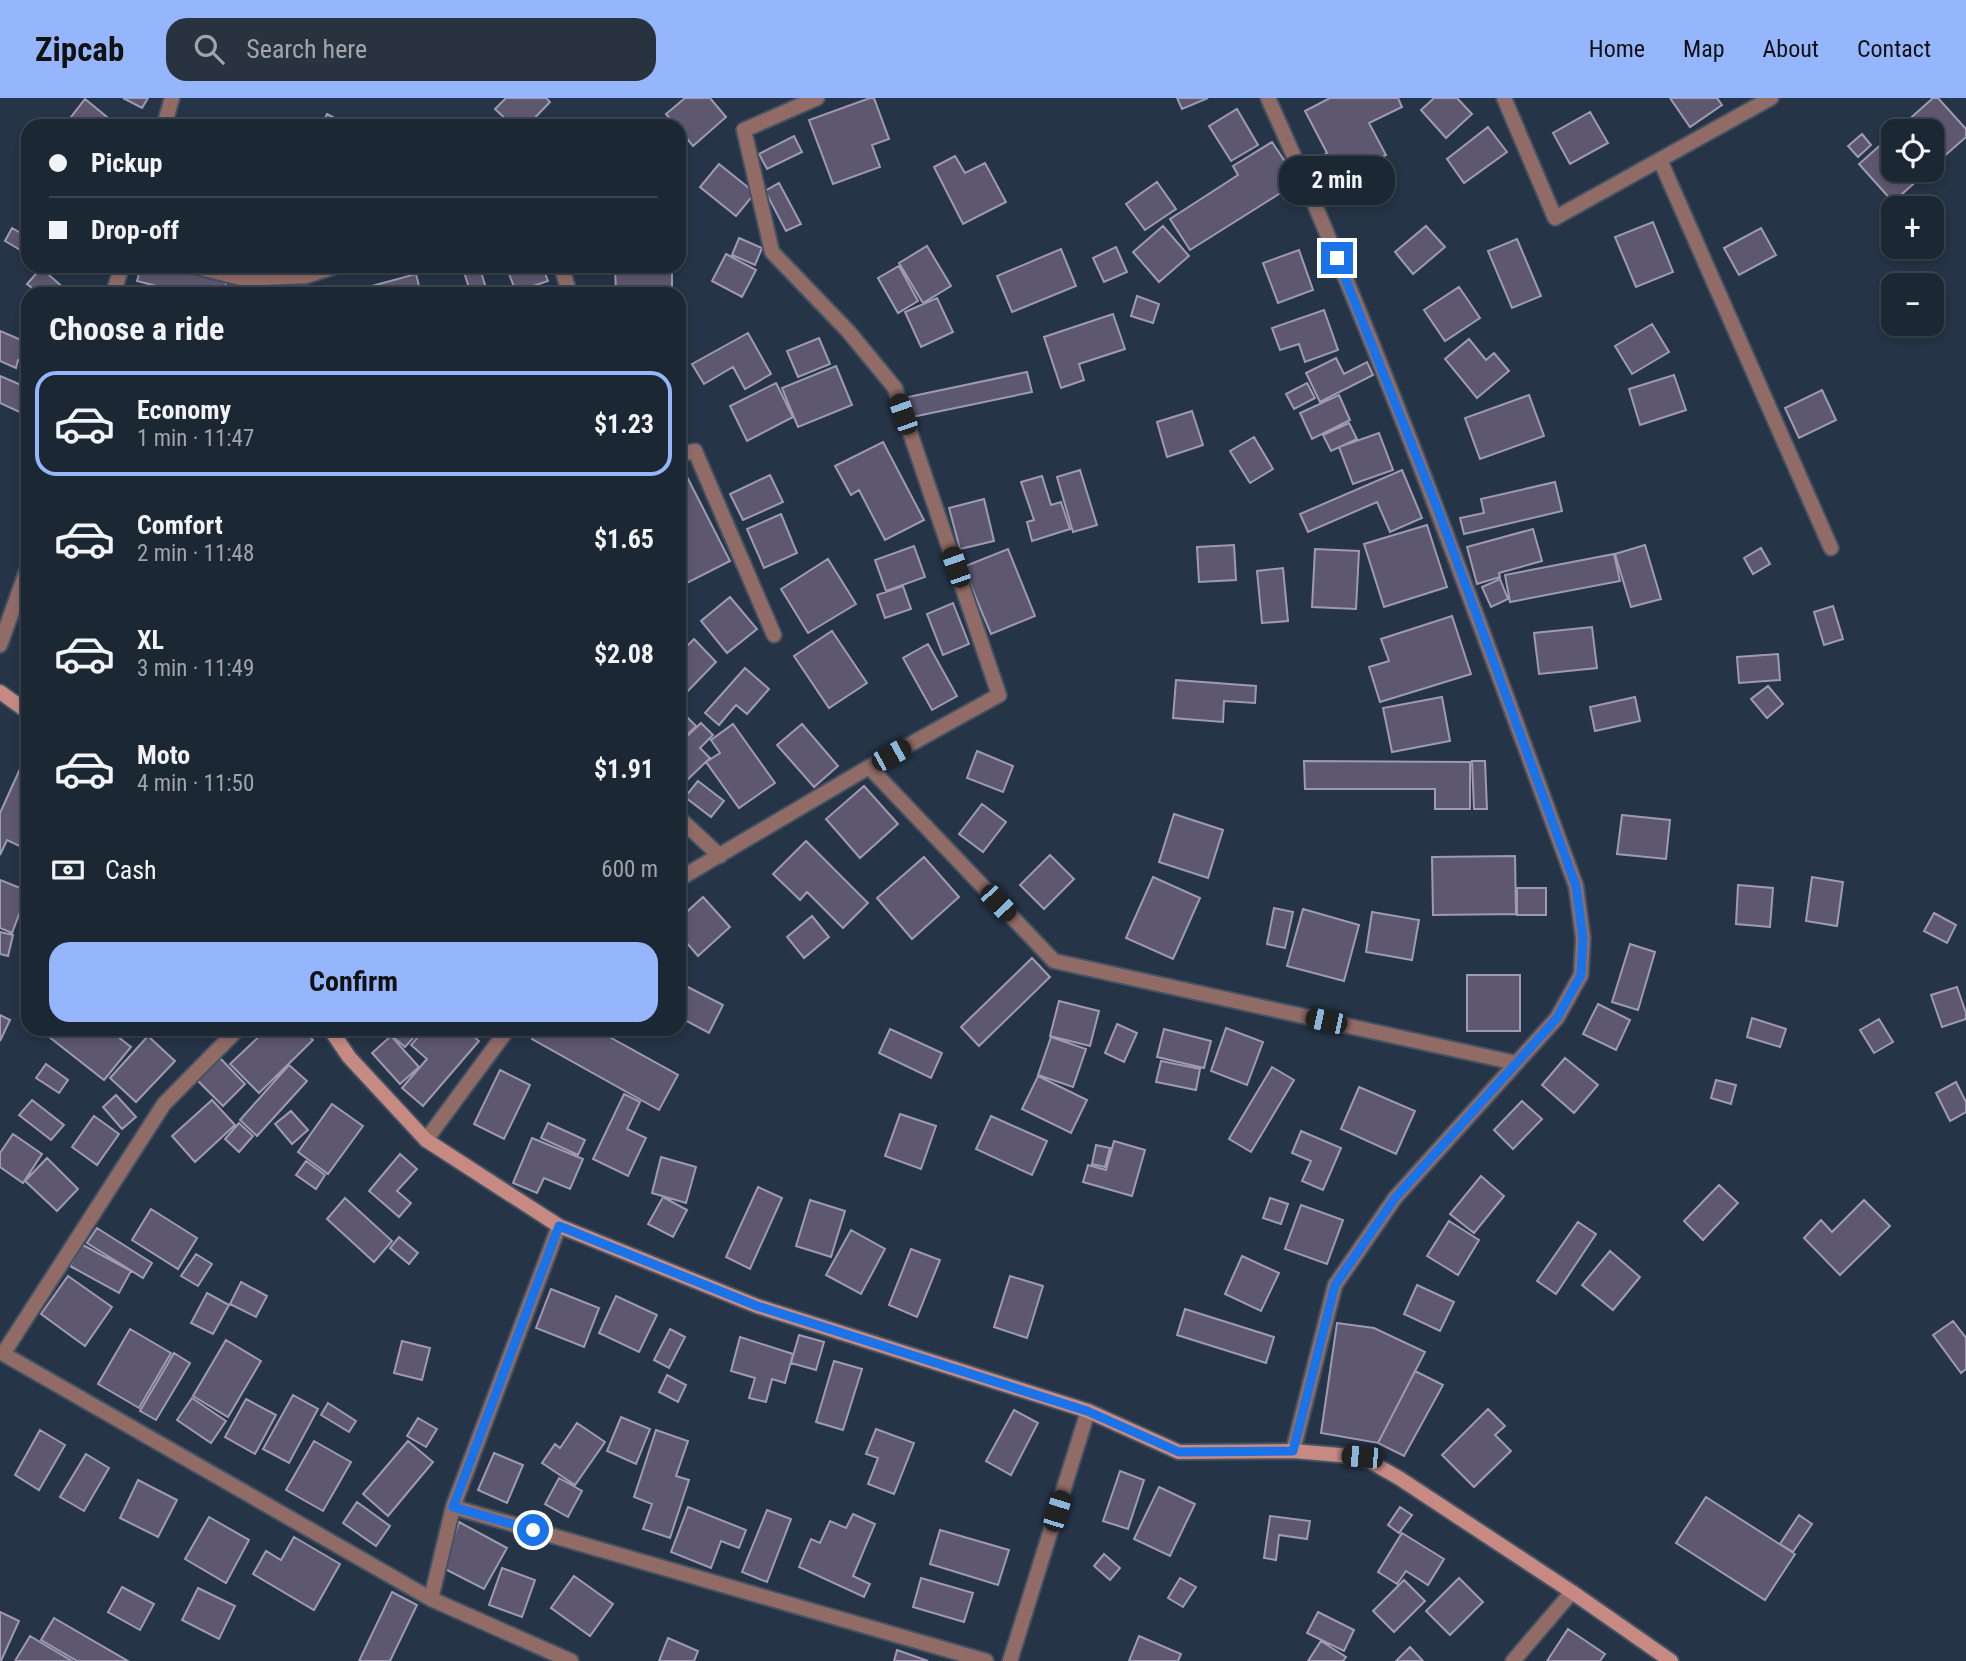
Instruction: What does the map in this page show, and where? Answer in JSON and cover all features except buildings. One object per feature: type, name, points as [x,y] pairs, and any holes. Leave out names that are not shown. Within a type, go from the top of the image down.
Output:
[{"type":"street","points":[[166,119],[172,98]]},
{"type":"street","points":[[686,875],[869,767],[999,695],[895,388],[848,331],[772,253],[744,130],[817,98]]},
{"type":"street","points":[[1268,98],[1306,183],[1438,510],[1576,886],[1583,938],[1581,975],[1557,1018],[1395,1198],[1335,1285],[1293,1451]]},
{"type":"street","points":[[1504,98],[1555,218],[1771,98]]},
{"type":"street","points":[[1660,160],[1831,548]]},
{"type":"street","points":[[220,273],[244,279],[306,276],[315,273]]},
{"type":"street","points":[[686,452],[695,450],[774,635]]},
{"type":"street","points":[[0,645],[21,586]]},
{"type":"street","points":[[0,692],[21,707]]},
{"type":"street","points":[[869,767],[1054,961],[1516,1063]]},
{"type":"street","points":[[686,824],[720,856]]},
{"type":"street","points":[[231,1036],[164,1104],[1,1353],[431,1599],[570,1661]]},
{"type":"street","points":[[335,1036],[349,1057],[426,1140],[559,1226],[757,1306],[1087,1411],[1179,1452],[1293,1451],[1362,1457],[1399,1478],[1572,1592],[1671,1661]]},
{"type":"street","points":[[426,1140],[503,1036]]},
{"type":"street","points":[[431,1599],[453,1507],[559,1226]]},
{"type":"street","points":[[1010,1661],[1087,1411]]},
{"type":"street","points":[[453,1507],[986,1661]]},
{"type":"street","points":[[1513,1661],[1572,1592]]},
{"type":"route","points":[[533,1530],[453,1507],[559,1226],[757,1306],[1087,1411],[1179,1452],[1293,1451],[1335,1285],[1395,1198],[1557,1018],[1581,975],[1583,938],[1576,886],[1438,510],[1337,258]]}]
